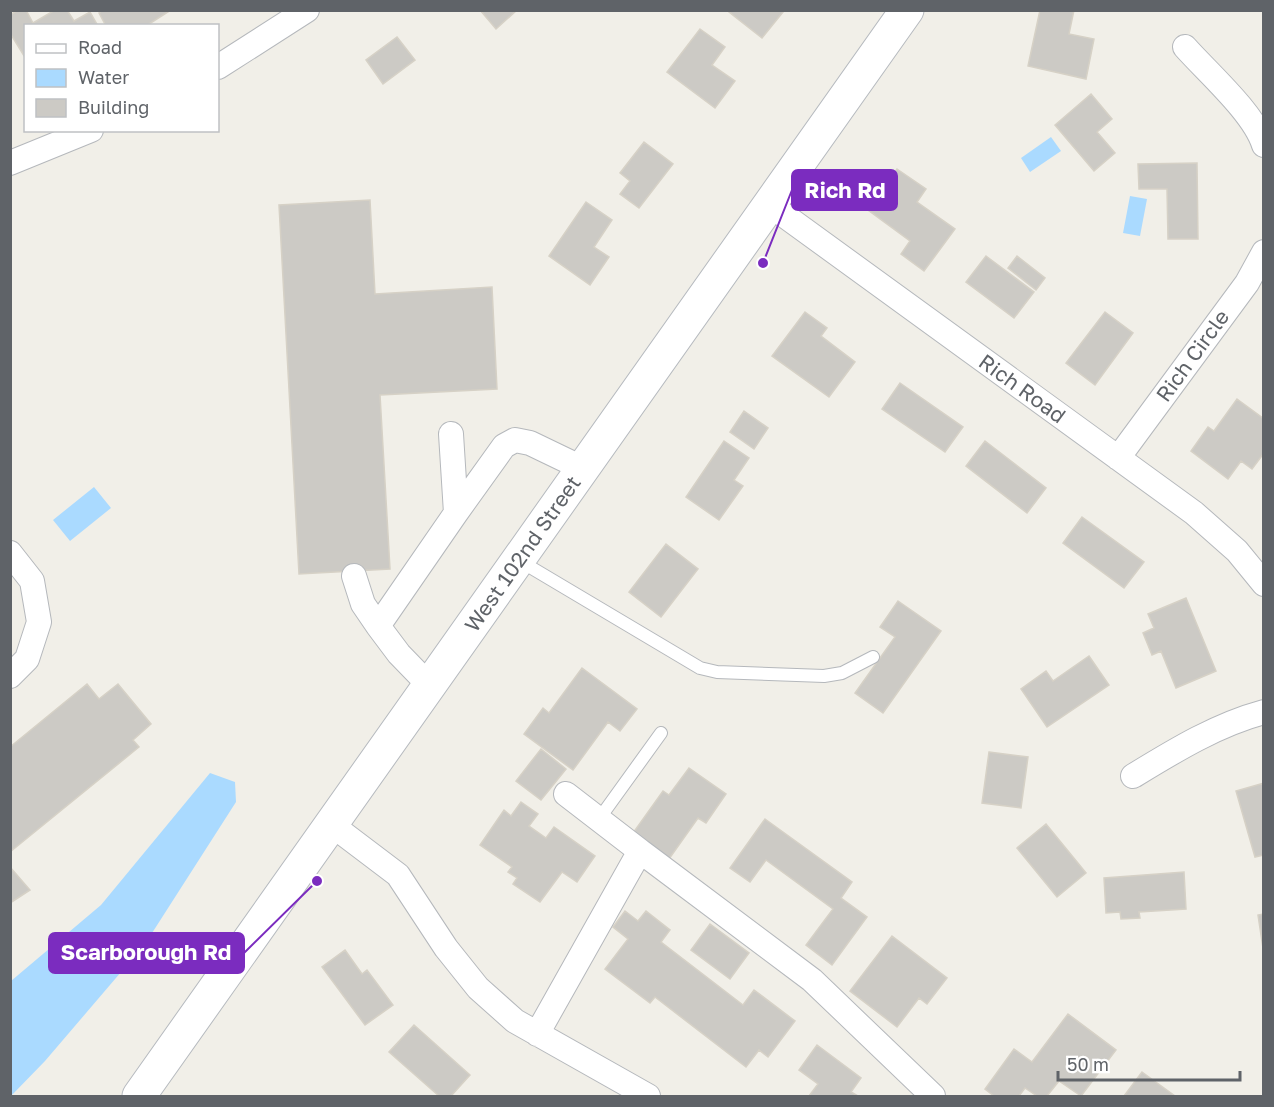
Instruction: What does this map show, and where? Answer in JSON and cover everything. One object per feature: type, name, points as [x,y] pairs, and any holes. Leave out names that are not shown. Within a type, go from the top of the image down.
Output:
[{"type":"street","points":[[219,66],[307,10]]},
{"type":"street","name":"West 102nd Street","points":[[139,1096],[907,10]]},
{"type":"street","points":[[1185,47],[1240,107],[1262,138],[1263,145]]},
{"type":"street","points":[[10,163],[86,132]]},
{"type":"street","name":"Rich Road","points":[[770,205],[1194,513],[1237,550],[1263,584]]},
{"type":"street","name":"Rich Circle","points":[[1118,458],[1247,283],[1263,252]]},
{"type":"street","points":[[451,434],[456,513]]},
{"type":"street","points":[[378,626],[504,446],[515,440],[530,443],[584,469]]},
{"type":"street","points":[[10,553],[32,581],[39,622],[27,659],[10,676]]},
{"type":"street","points":[[354,576],[363,604],[378,626],[399,654],[430,686]]},
{"type":"street","points":[[1132,776],[1190,742],[1263,712]]},
{"type":"street","points":[[566,794],[813,980],[933,1096]]},
{"type":"street","points":[[332,825],[398,875],[446,948],[478,988],[515,1021],[648,1096]]},
{"type":"street","points":[[537,1034],[640,851]]},
{"type":"lane","points":[[519,560],[700,668],[717,672],[824,676],[842,673],[873,657]]},
{"type":"lane","points":[[599,819],[660,734]]},
{"type":"water","points":[[1051,137],[1061,151],[1030,172],[1021,158]]},
{"type":"water","points":[[1130,196],[1147,199],[1140,236],[1123,233]]},
{"type":"water","points":[[94,487],[111,508],[70,541],[53,520]]},
{"type":"water","points":[[210,773],[235,782],[236,802],[145,944],[45,1061],[11,1096],[11,981],[101,905]]},
{"type":"building","points":[[18,10],[26,10],[33,23],[55,10],[67,10],[74,21],[90,12],[97,24],[24,24],[24,56],[10,33],[10,15]]},
{"type":"building","points":[[103,10],[171,10],[149,24],[105,24],[99,13]]},
{"type":"building","points":[[480,10],[517,10],[496,29]]},
{"type":"building","points":[[730,10],[781,10],[783,12],[762,38],[729,12]]},
{"type":"building","points":[[1040,10],[1074,10],[1069,34],[1094,39],[1086,79],[1028,66]]},
{"type":"building","points":[[700,29],[725,47],[712,65],[735,81],[715,108],[667,72]]},
{"type":"building","points":[[397,37],[415,60],[383,84],[366,60]]},
{"type":"building","points":[[1091,94],[1112,119],[1097,132],[1115,153],[1094,171],[1055,125]]},
{"type":"building","points":[[644,142],[673,164],[639,208],[620,194],[630,181],[620,173]]},
{"type":"building","points":[[1197,163],[1198,239],[1168,239],[1167,189],[1139,189],[1138,164]]},
{"type":"building","points":[[897,169],[926,189],[917,202],[955,229],[924,271],[901,254],[910,241],[868,210]]},
{"type":"building","points":[[370,200],[375,294],[492,287],[497,389],[380,395],[390,569],[299,574],[279,205]]},
{"type":"building","points":[[586,202],[612,220],[594,247],[609,257],[590,285],[549,256]]},
{"type":"building","points":[[986,256],[1034,292],[1014,318],[966,282]]},
{"type":"building","points":[[1017,256],[1045,278],[1036,290],[1008,268]]},
{"type":"building","points":[[805,312],[827,328],[821,336],[855,362],[829,397],[772,356]]},
{"type":"building","points":[[1105,312],[1133,333],[1095,385],[1066,363]]},
{"type":"building","points":[[900,383],[963,427],[945,452],[882,409]]},
{"type":"building","points":[[1237,399],[1264,419],[1264,453],[1252,469],[1241,461],[1228,479],[1191,451],[1208,427],[1214,431]]},
{"type":"building","points":[[744,411],[768,428],[754,449],[730,432]]},
{"type":"building","points":[[724,441],[749,458],[734,480],[743,486],[719,520],[686,497]]},
{"type":"building","points":[[985,441],[1046,488],[1027,513],[966,466]]},
{"type":"building","points":[[1082,517],[1144,562],[1124,588],[1063,543]]},
{"type":"building","points":[[666,544],[698,569],[661,617],[629,592]]},
{"type":"building","points":[[1186,598],[1216,671],[1176,688],[1161,651],[1152,655],[1143,633],[1154,628],[1148,614]]},
{"type":"building","points":[[898,601],[941,631],[883,713],[855,693],[895,637],[880,627]]},
{"type":"building","points":[[1089,656],[1109,685],[1047,727],[1021,689],[1046,671],[1053,681]]},
{"type":"building","points":[[582,668],[637,709],[620,731],[608,722],[573,770],[524,734],[543,708],[549,713]]},
{"type":"building","points":[[87,684],[99,699],[118,684],[151,724],[133,740],[139,747],[10,852],[10,747]]},
{"type":"building","points":[[541,749],[566,769],[541,800],[516,781]]},
{"type":"building","points":[[989,752],[1028,757],[1021,808],[982,803]]},
{"type":"building","points":[[689,768],[726,794],[706,823],[698,818],[669,859],[633,833],[663,791],[669,795]]},
{"type":"building","points":[[1264,783],[1264,855],[1255,857],[1236,791]]},
{"type":"building","points":[[521,802],[538,814],[529,826],[546,838],[554,827],[595,856],[577,882],[562,872],[540,902],[513,884],[517,878],[508,872],[512,867],[480,845],[504,810],[511,816]]},
{"type":"building","points":[[765,819],[852,882],[841,898],[867,917],[832,965],[806,945],[833,909],[766,860],[750,882],[730,868]]},
{"type":"building","points":[[1046,824],[1086,873],[1057,897],[1017,848]]},
{"type":"building","points":[[10,867],[30,890],[10,903]]},
{"type":"building","points":[[1184,872],[1186,909],[1139,912],[1140,918],[1121,919],[1120,912],[1106,913],[1104,878]]},
{"type":"building","points":[[625,911],[638,921],[646,911],[670,930],[661,942],[743,1005],[754,990],[795,1021],[768,1057],[759,1050],[746,1067],[655,997],[650,1003],[605,969],[628,939],[613,927]]},
{"type":"building","points":[[1264,914],[1264,955],[1258,915]]},
{"type":"building","points":[[710,924],[749,953],[730,979],[691,950]]},
{"type":"building","points":[[892,936],[947,978],[927,1004],[919,998],[897,1027],[850,991]]},
{"type":"building","points":[[345,950],[362,974],[367,970],[393,1005],[365,1025],[322,967]]},
{"type":"building","points":[[1068,1014],[1116,1050],[1081,1096],[1059,1081],[1047,1096],[1037,1096],[1025,1088],[1019,1096],[994,1096],[985,1089],[1014,1049],[1032,1062]]},
{"type":"building","points":[[414,1025],[470,1075],[451,1096],[439,1096],[389,1052]]},
{"type":"building","points":[[817,1045],[861,1078],[851,1092],[858,1096],[809,1096],[818,1084],[799,1070]]},
{"type":"building","points":[[1142,1072],[1175,1096],[1124,1096]]},
{"type":"place","name":"Rich Rd","points":[[763,263]]},
{"type":"place","name":"Scarborough Rd","points":[[317,881]]}]
